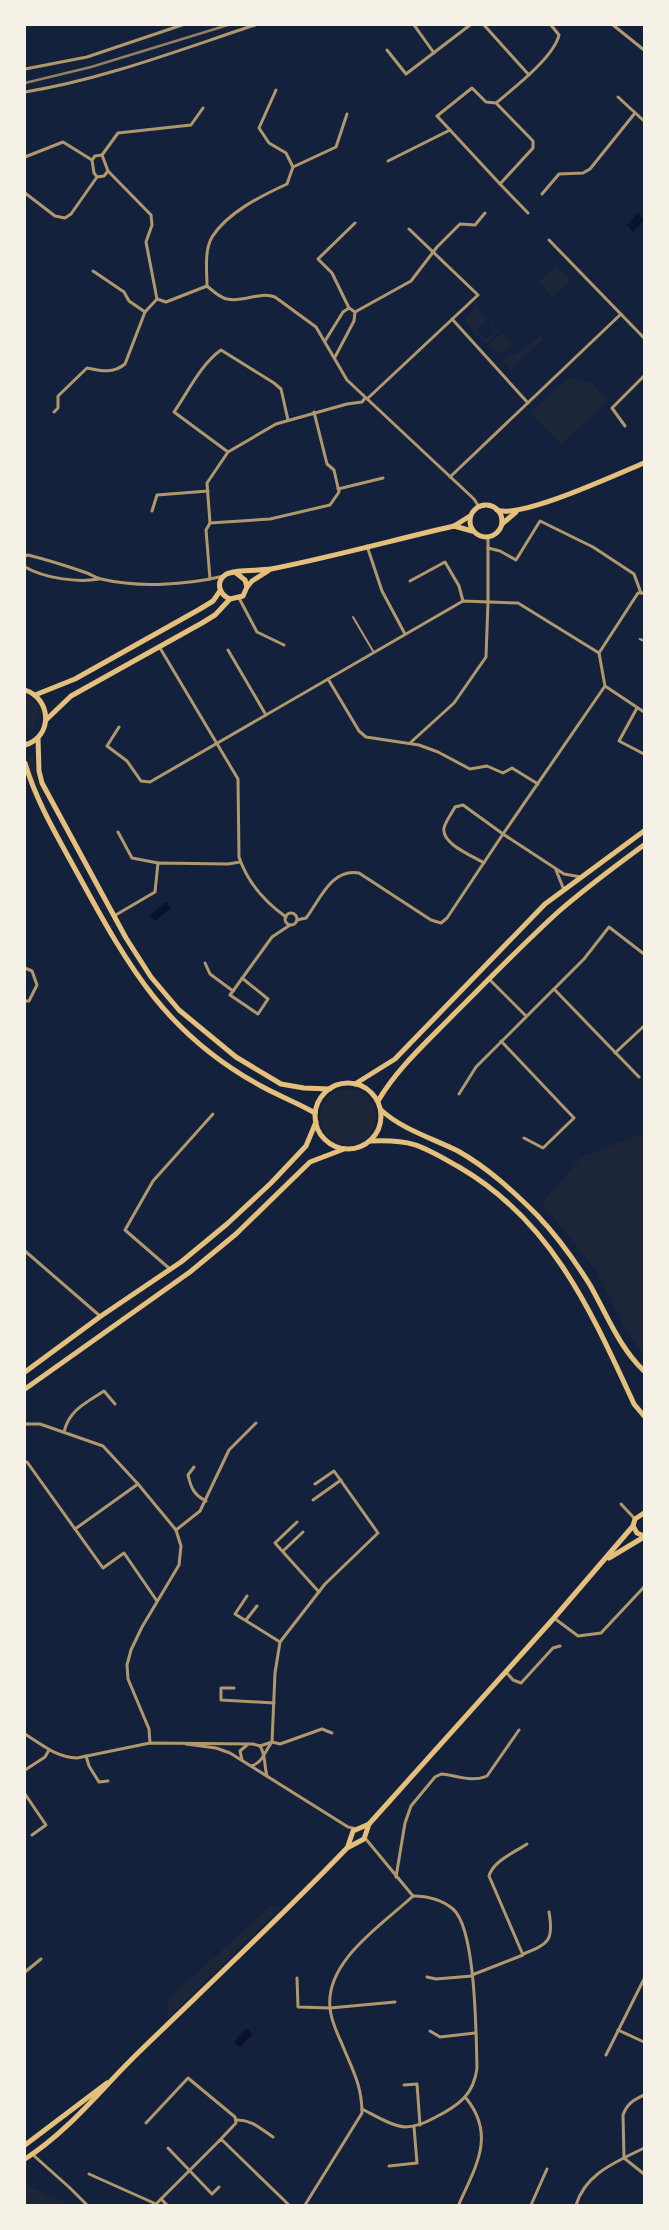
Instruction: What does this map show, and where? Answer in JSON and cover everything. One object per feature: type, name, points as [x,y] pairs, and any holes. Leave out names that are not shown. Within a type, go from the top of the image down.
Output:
[{"type":"main road","points":[[35,695],[75,679],[213,601],[225,576],[269,570],[454,526],[470,516],[479,507],[488,505],[497,510],[507,512],[518,511],[644,464]]},
{"type":"main road","points":[[497,510],[500,514],[502,525]]},
{"type":"main road","points":[[454,526],[474,532],[482,537],[488,537],[497,533],[502,525],[518,511]]},
{"type":"main road","points":[[470,516],[471,527],[474,532]]},
{"type":"main road","points":[[220,589],[226,598],[239,598],[243,596],[252,581],[269,570]]},
{"type":"main road","points":[[236,573],[245,580],[247,587]]},
{"type":"main road","points":[[230,599],[215,615],[160,648],[71,696],[46,720],[38,738],[39,770],[42,782],[114,916],[152,977],[179,1010],[236,1057],[281,1084],[304,1088],[330,1089]]},
{"type":"main road","points":[[25,690],[35,695],[45,708],[46,720]]},
{"type":"main road","points":[[25,745],[38,738]]},
{"type":"main road","points":[[25,763],[32,785],[44,810],[117,945],[158,1005],[179,1027],[212,1054],[260,1086],[315,1113]]},
{"type":"main road","points":[[355,1084],[395,1059],[545,904],[644,831]]},
{"type":"main road","points":[[378,1101],[387,1085],[406,1063],[556,914],[590,885],[644,845]]},
{"type":"main road","points":[[25,1389],[190,1272],[236,1234],[310,1162],[344,1149],[362,1146],[370,1141],[380,1127],[381,1110],[378,1101],[368,1090],[355,1084],[343,1083],[330,1089],[320,1099],[315,1113],[316,1122],[326,1140],[344,1149]]},
{"type":"main road","points":[[381,1110],[394,1121],[458,1152],[498,1178],[538,1216],[573,1260],[589,1284],[629,1357],[644,1371]]},
{"type":"main road","points":[[25,1372],[101,1316],[170,1270],[227,1224],[271,1183],[306,1146],[316,1122]]},
{"type":"main road","points":[[370,1141],[395,1140],[412,1142],[430,1150],[474,1176],[523,1216],[551,1249],[569,1275],[634,1404],[644,1416]]},
{"type":"main road","points":[[25,2159],[40,2149],[84,2110],[111,2080],[359,1838],[369,1824],[603,1563],[633,1526],[635,1518],[644,1512]]},
{"type":"main road","points":[[633,1526],[638,1533],[644,1536]]},
{"type":"main road","points":[[603,1563],[644,1536]]},
{"type":"main road","points":[[358,1829],[369,1824]]},
{"type":"main road","points":[[358,1829],[359,1838]]},
{"type":"main road","points":[[358,1829],[359,1838]]},
{"type":"main road","points":[[25,2145],[111,2080]]},
{"type":"main road","points":[[34,2138],[41,2143],[40,2149]]},
{"type":"street","points":[[25,69],[88,57],[182,25]]},
{"type":"street","points":[[25,92],[59,86],[139,64],[255,25]]},
{"type":"street","points":[[414,25],[434,53]]},
{"type":"street","points":[[387,50],[406,74],[470,25]]},
{"type":"street","points":[[484,25],[529,75]]},
{"type":"street","points":[[528,213],[437,116],[472,88],[486,102],[496,102],[529,75],[557,42],[559,35],[551,25]]},
{"type":"street","points":[[613,25],[644,50]]},
{"type":"street","points":[[207,286],[206,257],[212,238],[248,203],[287,184],[293,167],[286,153],[269,143],[259,128],[276,90]]},
{"type":"street","points":[[618,97],[644,121]]},
{"type":"street","points":[[496,102],[533,141],[533,148],[500,184]]},
{"type":"street","points":[[92,160],[95,156],[102,155],[118,133],[191,125],[203,108]]},
{"type":"street","points":[[542,194],[560,174],[583,173],[590,169],[635,113]]},
{"type":"street","points":[[293,167],[336,148],[347,114]]},
{"type":"street","points":[[388,161],[450,130]]},
{"type":"street","points":[[25,157],[63,142],[92,160],[94,173],[97,177]]},
{"type":"street","points":[[102,155],[108,171],[151,215],[153,220],[146,242],[157,299]]},
{"type":"street","points":[[25,193],[55,216],[65,218],[71,214],[97,177],[104,176],[108,171]]},
{"type":"street","points":[[355,312],[412,281],[433,252],[460,224],[474,225],[485,213]]},
{"type":"street","points":[[355,223],[318,259],[332,272],[349,308],[355,312]]},
{"type":"street","points":[[220,589],[210,579],[206,530],[210,523],[207,483],[228,452],[276,424],[314,412],[362,402],[478,295],[409,229]]},
{"type":"street","points":[[549,240],[644,338]]},
{"type":"street","points":[[93,271],[124,292],[129,302],[146,312]]},
{"type":"street","points":[[157,299],[166,302],[207,286]]},
{"type":"street","points":[[207,286],[225,299],[232,300],[268,294],[316,327],[346,380],[474,499],[479,507]]},
{"type":"street","points":[[54,412],[58,408],[58,396],[87,368],[105,372],[118,369],[125,364],[146,312],[157,299]]},
{"type":"street","points":[[325,341],[343,312],[349,308]]},
{"type":"street","points":[[334,357],[354,321],[355,312]]},
{"type":"street","points":[[450,478],[621,314]]},
{"type":"street","points":[[452,319],[528,403]]},
{"type":"street","points":[[228,452],[174,412],[214,354],[221,350],[281,389],[288,420]]},
{"type":"street","points":[[625,426],[612,408],[644,376]]},
{"type":"street","points":[[210,523],[270,519],[330,505],[339,492],[334,470],[327,464],[314,412]]},
{"type":"street","points":[[338,489],[383,478]]},
{"type":"street","points":[[152,511],[157,495],[208,490]]},
{"type":"street","points":[[242,978],[268,999],[258,1014],[230,995],[242,978],[272,937],[290,925],[294,925],[297,920],[306,918],[332,880],[354,872],[359,873],[431,920],[441,923],[447,918],[605,686],[599,653],[638,593],[642,593],[634,574],[592,548],[540,521],[516,560],[500,551],[488,548]]},
{"type":"street","points":[[409,744],[454,703],[486,657],[488,537]]},
{"type":"street","points":[[367,546],[382,590],[405,634]]},
{"type":"street","points":[[25,556],[28,555],[48,561],[99,579],[124,583],[158,583],[225,576]]},
{"type":"street","points":[[410,581],[445,562],[459,586],[463,600]]},
{"type":"street","points":[[25,567],[36,572],[78,582],[99,579]]},
{"type":"street","points":[[239,598],[257,632],[284,645]]},
{"type":"street","points":[[119,727],[107,746],[127,761],[141,781],[150,782],[463,600],[518,603],[599,653]]},
{"type":"street","points":[[640,639],[644,641]]},
{"type":"street","points":[[160,648],[238,779],[240,862],[268,903],[286,917],[286,921],[290,925]]},
{"type":"street","points":[[228,650],[266,715]]},
{"type":"street","points":[[328,679],[359,731],[366,737],[409,744],[438,752],[470,769],[487,766],[503,773],[512,768],[538,784]]},
{"type":"street","points":[[605,686],[644,712]]},
{"type":"street","points":[[637,708],[619,741],[644,754]]},
{"type":"street","points":[[484,863],[445,838],[444,828],[455,807],[463,805],[564,874],[582,877]]},
{"type":"street","points":[[118,832],[132,858],[158,863],[228,864],[240,862]]},
{"type":"street","points":[[114,916],[155,892],[158,863]]},
{"type":"street","points":[[556,869],[564,890]]},
{"type":"street","points":[[286,917],[294,914],[297,920]]},
{"type":"street","points":[[459,1094],[476,1067],[584,959],[609,928],[644,954]]},
{"type":"street","points":[[205,963],[210,974],[233,991]]},
{"type":"street","points":[[25,968],[32,971],[37,986],[29,1001],[25,1001]]},
{"type":"street","points":[[489,979],[526,1016]]},
{"type":"street","points":[[554,989],[639,1078]]},
{"type":"street","points":[[615,1053],[644,1026]]},
{"type":"street","points":[[501,1041],[574,1118],[543,1148],[524,1138]]},
{"type":"street","points":[[170,1270],[125,1230],[153,1181],[213,1114]]},
{"type":"street","points":[[25,1251],[101,1316]]},
{"type":"street","points":[[64,1432],[67,1420],[78,1408],[104,1391],[114,1404]]},
{"type":"street","points":[[176,1530],[200,1511],[229,1450],[256,1423]]},
{"type":"street","points":[[25,1424],[40,1424],[103,1446],[176,1530],[180,1546],[179,1565],[142,1627],[127,1666],[128,1679],[149,1729],[150,1743]]},
{"type":"street","points":[[27,1462],[103,1568],[124,1553],[158,1601]]},
{"type":"street","points":[[194,1467],[188,1476],[191,1487],[198,1497],[206,1501]]},
{"type":"street","points":[[250,1766],[257,1764],[262,1759],[264,1752],[272,1742],[275,1673],[280,1642],[325,1584],[378,1533],[334,1471],[314,1484]]},
{"type":"street","points":[[313,1500],[341,1480]]},
{"type":"street","points":[[75,1529],[138,1484]]},
{"type":"street","points":[[621,1504],[635,1518]]},
{"type":"street","points":[[297,1522],[275,1543],[319,1592]]},
{"type":"street","points":[[283,1551],[303,1532]]},
{"type":"street","points":[[554,1618],[578,1636],[601,1633],[644,1587]]},
{"type":"street","points":[[246,1596],[235,1614],[280,1642]]},
{"type":"street","points":[[246,1620],[257,1606]]},
{"type":"street","points":[[505,1672],[513,1680],[521,1683],[552,1648],[560,1646]]},
{"type":"street","points":[[234,1688],[221,1688],[221,1700],[274,1703]]},
{"type":"street","points":[[25,1734],[49,1750],[66,1758],[86,1756],[150,1743],[250,1744],[260,1746],[272,1742],[280,1744],[322,1729],[332,1733]]},
{"type":"street","points":[[396,1877],[406,1823],[411,1806],[419,1795],[435,1777],[441,1774],[468,1779],[479,1779],[487,1776],[519,1730]]},
{"type":"street","points":[[168,1742],[216,1748],[243,1760],[348,1827],[368,1844],[413,1896],[434,1898],[454,1909],[465,1930],[472,1976],[476,2033],[476,2077],[466,2098],[457,2107],[414,2127],[403,2127],[362,2109]]},
{"type":"street","points":[[243,1760],[240,1751],[243,1747],[250,1744]]},
{"type":"street","points":[[260,1746],[264,1752],[267,1776]]},
{"type":"street","points":[[25,1770],[45,1757],[49,1750]]},
{"type":"street","points":[[86,1756],[98,1782],[108,1781]]},
{"type":"street","points":[[25,1794],[46,1825],[32,1835]]},
{"type":"street","points":[[348,1827],[358,1829]]},
{"type":"street","points":[[523,1954],[489,1876],[491,1870],[497,1864],[527,1844]]},
{"type":"street","points":[[305,2205],[362,2113],[357,2076],[332,2021],[330,1988],[337,1972],[352,1952],[413,1896]]},
{"type":"street","points":[[428,1977],[436,1980],[472,1976],[547,1943],[552,1930],[549,1912]]},
{"type":"street","points":[[25,1972],[41,1959]]},
{"type":"street","points":[[297,1978],[298,2007],[330,2008],[395,2002]]},
{"type":"street","points":[[606,2054],[644,1979]]},
{"type":"street","points":[[618,2030],[644,2042]]},
{"type":"street","points":[[430,2031],[440,2036],[476,2033]]},
{"type":"street","points":[[146,2123],[188,2078],[236,2120],[253,2123],[273,2137]]},
{"type":"street","points":[[404,2085],[417,2084],[420,2125]]},
{"type":"street","points":[[624,2158],[625,2108],[629,2103],[644,2095]]},
{"type":"street","points":[[459,2204],[477,2163],[481,2139],[479,2118],[466,2098]]},
{"type":"street","points":[[89,2174],[155,2205],[219,2141],[236,2123],[236,2120]]},
{"type":"street","points":[[389,2166],[417,2163],[414,2127]]},
{"type":"street","points":[[219,2141],[222,2140],[227,2144],[288,2205]]},
{"type":"street","points":[[168,2148],[212,2194],[219,2187]]},
{"type":"street","points":[[576,2205],[579,2196],[591,2178],[644,2148]]},
{"type":"street","points":[[32,2154],[87,2205]]},
{"type":"street","points":[[624,2158],[644,2174]]},
{"type":"street","points":[[531,2205],[547,2169]]},
{"type":"street","points":[[161,2199],[167,2205]]},
{"type":"lane","points":[[353,616],[374,652]]},
{"type":"shaded area","points":[[638,212],[644,220],[633,232],[627,225]]},
{"type":"shaded area","points":[[557,265],[571,281],[552,297],[539,281]]},
{"type":"shaded area","points":[[477,306],[488,318],[476,330],[485,340],[496,331],[489,323],[491,322],[499,331],[486,344],[466,323],[466,317]]},
{"type":"shaded area","points":[[502,333],[513,347],[496,354],[488,346]]},
{"type":"shaded area","points":[[540,335],[544,339],[511,370],[502,360],[524,350]]},
{"type":"shaded area","points":[[570,377],[593,384],[607,401],[561,444],[530,413]]},
{"type":"shaded area","points":[[25,695],[37,703],[42,716],[37,719],[34,728],[25,730]]},
{"type":"shaded area","points":[[34,754],[36,776],[45,797],[42,799],[29,770],[28,757]]},
{"type":"shaded area","points":[[166,902],[171,908],[155,921],[150,915]]},
{"type":"shaded area","points":[[342,1089],[354,1089],[368,1097],[376,1111],[374,1128],[368,1137],[354,1145],[342,1145],[332,1140],[325,1133],[320,1123],[320,1111],[325,1101],[332,1094]]},
{"type":"shaded area","points":[[644,1133],[644,1355],[628,1334],[595,1269],[542,1203],[583,1156]]},
{"type":"shaded area","points":[[270,1906],[281,1907],[168,2018],[167,2006],[171,1997]]},
{"type":"shaded area","points":[[246,2028],[253,2034],[240,2047],[234,2042]]},
{"type":"shaded area","points":[[25,2185],[72,2205],[25,2205]]},
{"type":"railway","points":[[25,83],[91,67],[228,25]]}]
